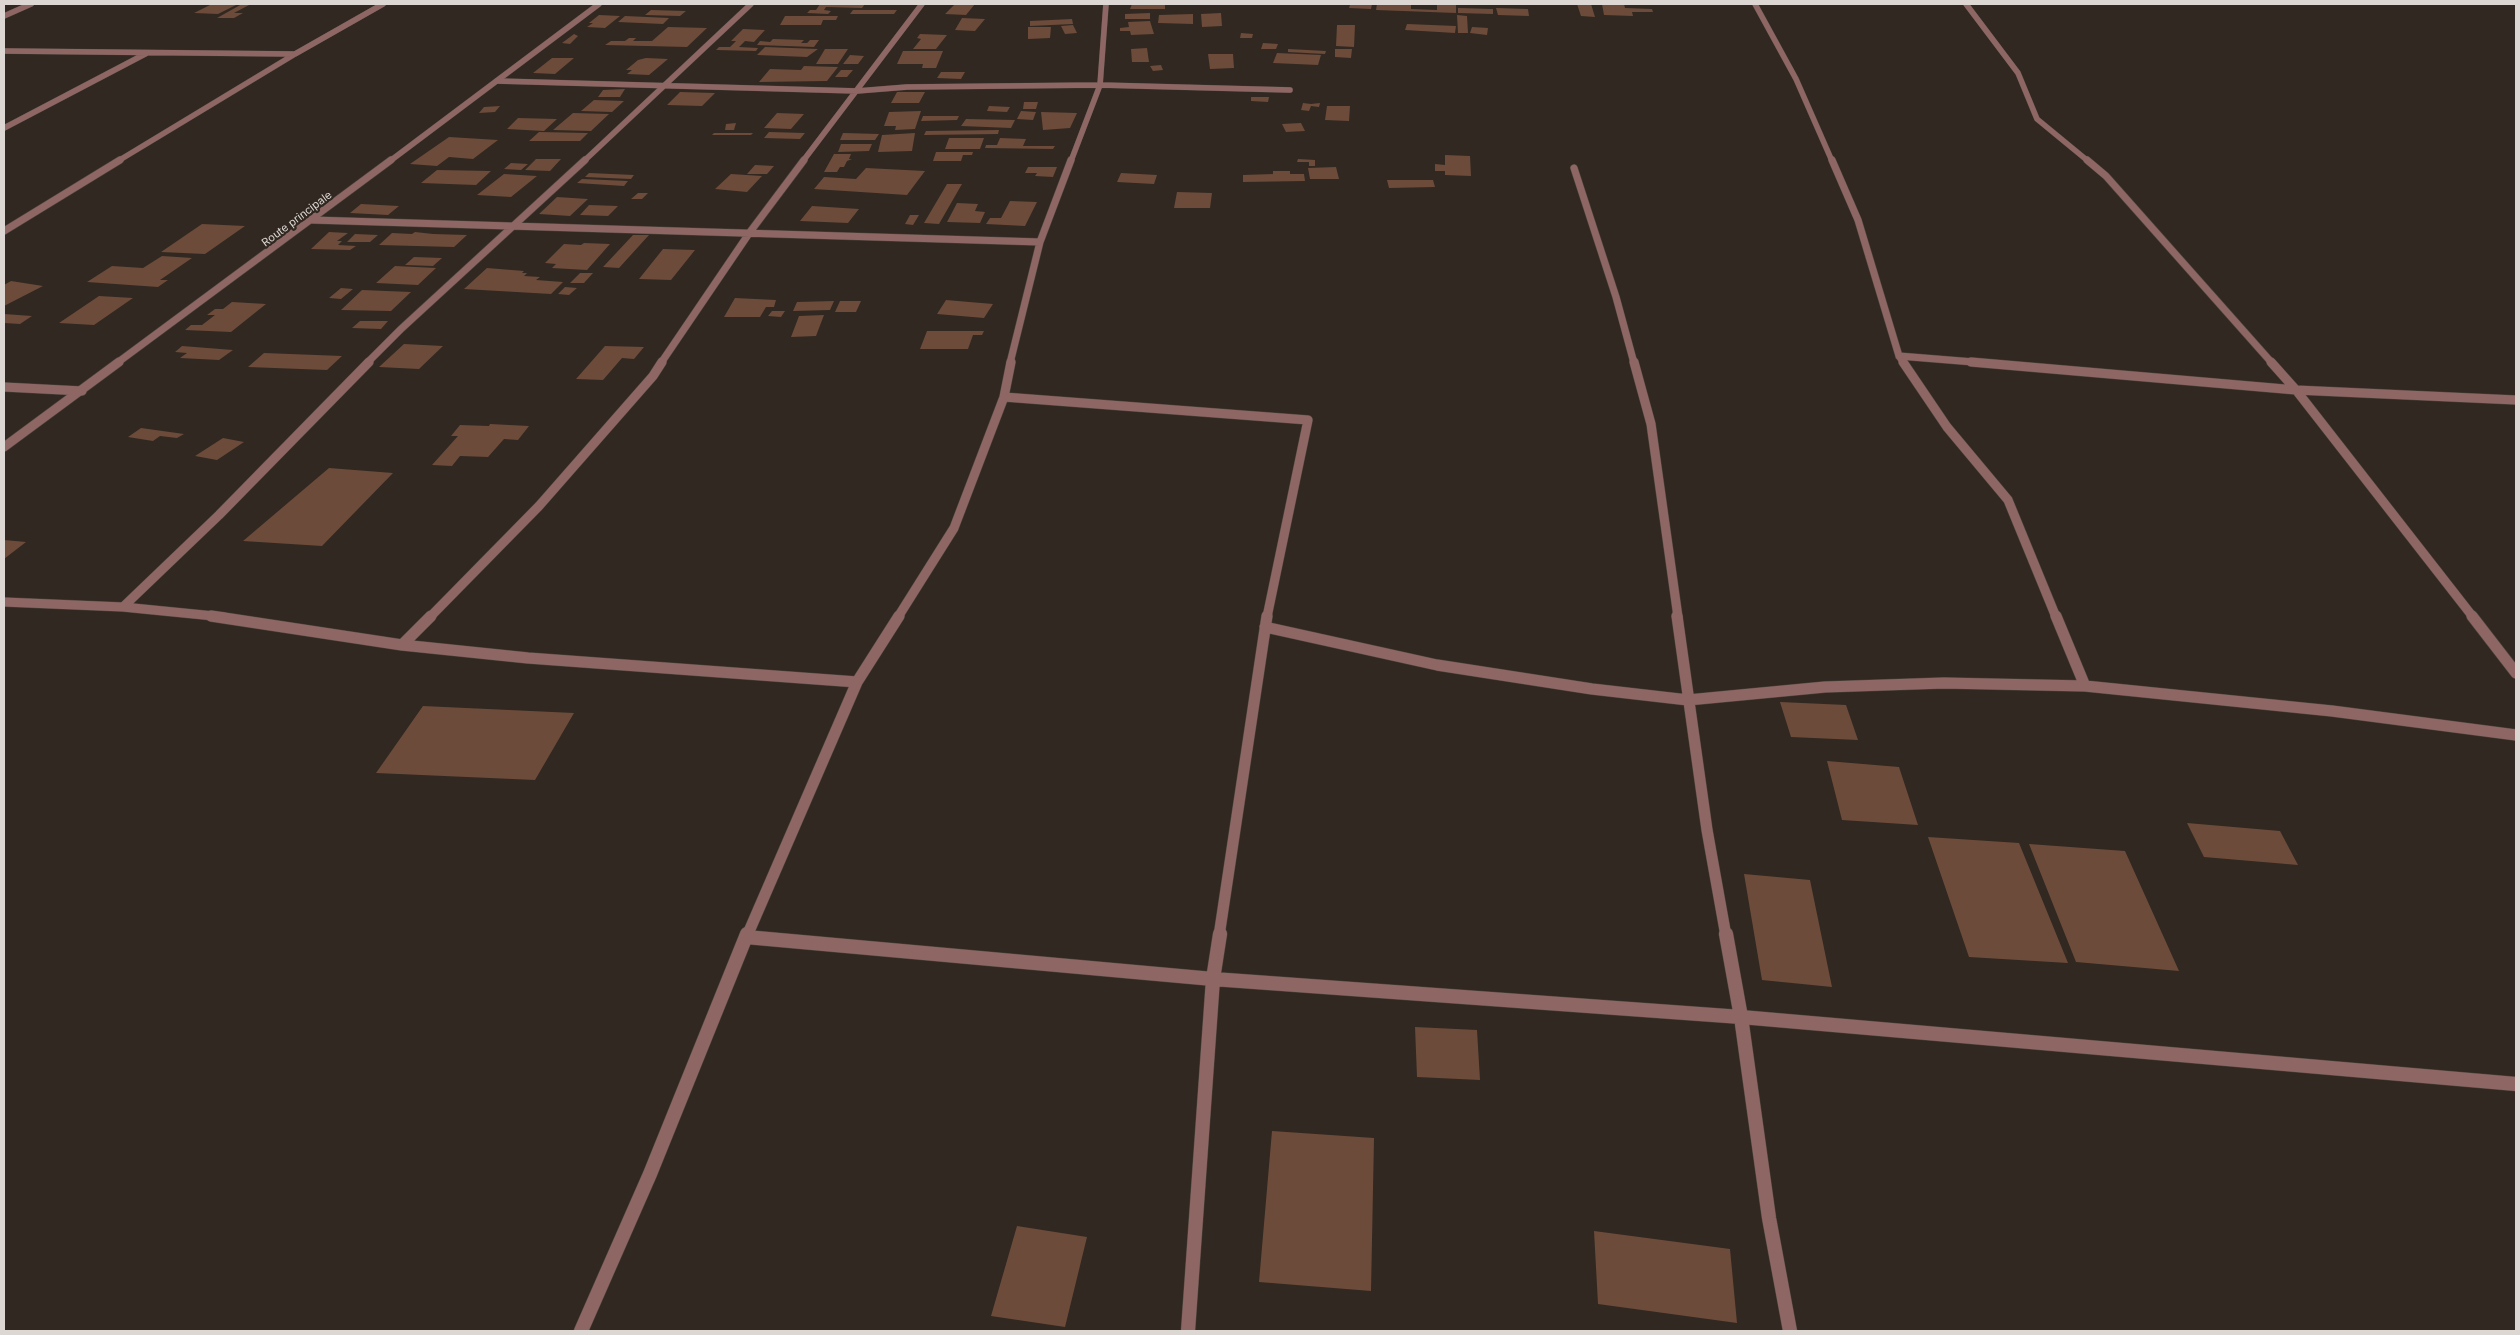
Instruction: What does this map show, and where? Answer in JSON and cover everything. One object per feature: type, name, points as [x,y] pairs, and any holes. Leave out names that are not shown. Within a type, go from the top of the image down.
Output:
[{"type":"street","points":[[4,16],[31,4]]},
{"type":"street","points":[[4,231],[294,54],[384,4]]},
{"type":"street","name":"Route principale","points":[[4,447],[312,220],[599,4]]},
{"type":"street","points":[[122,607],[219,515],[400,329],[668,85],[751,4]]},
{"type":"street","points":[[402,646],[539,506],[653,376],[750,232],[922,4]]},
{"type":"street","points":[[582,1331],[650,1174],[746,937],[857,682],[954,528],[1004,397],[1015,340],[1040,242],[1100,85],[1106,4]]},
{"type":"street","points":[[1755,4],[1796,78],[1858,220],[1899,356],[1947,427],[2008,500],[2085,686]]},
{"type":"street","points":[[1966,4],[2018,73],[2037,119],[2106,176],[2296,390],[2516,672]]},
{"type":"street","points":[[4,51],[294,54]]},
{"type":"street","points":[[4,128],[148,53]]},
{"type":"street","points":[[497,81],[858,91],[907,87],[1100,85],[1290,90]]},
{"type":"street","points":[[1574,168],[1616,297],[1651,424],[1707,830],[1741,1018],[1769,1218],[1790,1331]]},
{"type":"street","points":[[312,220],[1040,242]]},
{"type":"street","points":[[1899,356],[2296,390],[2516,400]]},
{"type":"street","points":[[4,387],[82,391]]},
{"type":"street","points":[[1004,397],[1308,420],[1264,627],[1214,979],[1188,1331]]},
{"type":"street","points":[[4,602],[122,607],[223,617],[402,646],[528,658],[857,682]]},
{"type":"street","points":[[1264,627],[1437,665],[1592,689],[1688,700],[1825,687],[1944,683],[2085,686],[2332,711],[2516,736]]},
{"type":"street","points":[[746,937],[1214,979],[1741,1018],[2516,1084]]},
{"type":"building","points":[[212,4],[238,4],[218,14],[194,13]]},
{"type":"building","points":[[242,4],[251,4],[234,13],[243,13],[234,18],[217,18]]},
{"type":"building","points":[[820,4],[865,4],[862,8],[826,7],[824,10],[831,11],[828,14],[807,13],[810,10],[816,10]]},
{"type":"building","points":[[955,4],[975,4],[966,15],[945,14]]},
{"type":"building","points":[[1132,4],[1165,5],[1165,9],[1130,9]]},
{"type":"building","points":[[1372,4],[1371,9],[1349,8],[1350,5]]},
{"type":"building","points":[[1377,4],[1411,4],[1411,9],[1437,10],[1437,4],[1456,4],[1456,13],[1376,10]]},
{"type":"building","points":[[1577,4],[1591,4],[1595,17],[1581,16]]},
{"type":"building","points":[[1602,4],[1624,4],[1625,8],[1652,9],[1653,12],[1632,12],[1633,16],[1604,15]]},
{"type":"building","points":[[1458,8],[1493,9],[1493,14],[1458,13]]},
{"type":"building","points":[[1496,8],[1528,9],[1529,16],[1498,15]]},
{"type":"building","points":[[651,10],[686,11],[680,16],[645,15]]},
{"type":"building","points":[[853,10],[897,10],[894,14],[850,14]]},
{"type":"building","points":[[1150,13],[1150,19],[1125,19],[1125,14]]},
{"type":"building","points":[[1221,13],[1222,26],[1202,27],[1201,14]]},
{"type":"building","points":[[1193,14],[1193,24],[1158,23],[1159,15]]},
{"type":"building","points":[[599,15],[620,16],[605,28],[587,27]]},
{"type":"building","points":[[1457,15],[1467,16],[1468,33],[1458,33]]},
{"type":"building","points":[[625,16],[669,18],[663,24],[618,22]]},
{"type":"building","points":[[785,16],[838,16],[836,20],[823,20],[821,25],[780,25]]},
{"type":"building","points":[[962,18],[985,19],[975,31],[955,30]]},
{"type":"building","points":[[1072,19],[1073,24],[1030,26],[1030,21]]},
{"type":"building","points":[[1150,21],[1154,34],[1131,35],[1130,31],[1120,31],[1120,28],[1129,27],[1128,22]]},
{"type":"building","points":[[1407,24],[1456,26],[1455,33],[1405,30]]},
{"type":"building","points":[[1073,25],[1077,33],[1065,34],[1061,26]]},
{"type":"building","points":[[1337,25],[1355,25],[1354,47],[1336,46]]},
{"type":"building","points":[[668,27],[707,28],[687,47],[605,45],[611,41],[625,41],[629,38],[636,38],[633,41],[652,41]]},
{"type":"building","points":[[1028,27],[1051,27],[1050,38],[1028,39]]},
{"type":"building","points":[[1472,27],[1488,28],[1487,35],[1470,33]]},
{"type":"building","points":[[743,29],[765,30],[754,42],[745,41],[739,47],[758,48],[756,51],[716,50],[719,47],[730,47],[736,41],[731,41]]},
{"type":"building","points":[[1241,33],[1253,34],[1252,38],[1240,38]]},
{"type":"building","points":[[574,34],[578,36],[570,44],[562,43]]},
{"type":"building","points":[[920,34],[947,35],[936,49],[913,49],[921,39],[917,38]]},
{"type":"building","points":[[773,39],[804,40],[801,43],[819,40],[814,47],[757,45],[760,41],[770,42]]},
{"type":"building","points":[[1263,43],[1278,44],[1276,49],[1261,49]]},
{"type":"building","points":[[765,47],[818,49],[807,57],[757,55]]},
{"type":"building","points":[[1147,48],[1149,62],[1132,62],[1131,49]]},
{"type":"building","points":[[825,49],[848,49],[838,64],[816,64]]},
{"type":"building","points":[[1288,49],[1326,51],[1325,54],[1288,52]]},
{"type":"building","points":[[1335,49],[1352,49],[1351,58],[1335,57]]},
{"type":"building","points":[[903,51],[943,51],[936,68],[922,68],[923,64],[897,64]]},
{"type":"building","points":[[1277,53],[1321,55],[1318,65],[1273,63]]},
{"type":"building","points":[[1208,54],[1233,54],[1234,68],[1210,69]]},
{"type":"building","points":[[850,55],[864,56],[858,64],[843,64]]},
{"type":"building","points":[[552,58],[574,58],[555,74],[533,73]]},
{"type":"building","points":[[646,58],[668,59],[649,75],[627,74],[632,70],[626,70],[638,60]]},
{"type":"building","points":[[1161,65],[1163,70],[1153,71],[1150,66]]},
{"type":"building","points":[[804,66],[838,67],[827,81],[759,82],[770,69],[801,70]]},
{"type":"building","points":[[841,70],[853,70],[847,77],[835,77]]},
{"type":"building","points":[[941,72],[965,72],[961,79],[937,78]]},
{"type":"building","points":[[625,89],[620,97],[598,97],[603,90]]},
{"type":"building","points":[[680,92],[715,93],[702,106],[667,105]]},
{"type":"building","points":[[897,92],[925,92],[919,103],[891,103]]},
{"type":"building","points":[[1251,97],[1269,97],[1268,102],[1251,101]]},
{"type":"building","points":[[594,100],[624,101],[612,112],[581,111]]},
{"type":"building","points":[[1024,102],[1038,102],[1036,109],[1023,109]]},
{"type":"building","points":[[1303,103],[1320,103],[1319,107],[1311,106],[1309,111],[1301,110]]},
{"type":"building","points":[[500,106],[495,112],[479,113],[484,107]]},
{"type":"building","points":[[989,106],[1010,107],[1007,112],[987,111]]},
{"type":"building","points":[[1327,106],[1350,106],[1349,121],[1325,120]]},
{"type":"building","points":[[921,111],[915,129],[895,130],[896,126],[884,126],[889,112]]},
{"type":"building","points":[[1021,111],[1036,112],[1033,120],[1017,119]]},
{"type":"building","points":[[1041,112],[1077,113],[1070,128],[1043,130]]},
{"type":"building","points":[[573,113],[609,114],[591,131],[553,130]]},
{"type":"building","points":[[777,113],[804,114],[791,129],[764,128]]},
{"type":"building","points":[[923,116],[959,116],[957,120],[921,121]]},
{"type":"building","points":[[518,118],[557,119],[544,131],[507,129]]},
{"type":"building","points":[[966,119],[1015,120],[1011,128],[961,126]]},
{"type":"building","points":[[736,123],[734,130],[725,130],[726,124]]},
{"type":"building","points":[[1301,123],[1305,131],[1286,132],[1282,124]]},
{"type":"building","points":[[999,130],[998,134],[924,135],[926,131]]},
{"type":"building","points":[[539,132],[588,133],[580,141],[529,141]]},
{"type":"building","points":[[769,132],[805,133],[800,139],[764,138]]},
{"type":"building","points":[[714,133],[753,133],[751,135],[712,135]]},
{"type":"building","points":[[843,133],[879,134],[875,140],[840,140]]},
{"type":"building","points":[[915,133],[912,151],[878,152],[882,135]]},
{"type":"building","points":[[449,137],[498,140],[473,159],[449,157],[437,166],[410,164]]},
{"type":"building","points":[[949,138],[984,138],[980,149],[945,149]]},
{"type":"building","points":[[1000,138],[1026,139],[1023,146],[1055,146],[1053,149],[985,148],[986,145],[997,145]]},
{"type":"building","points":[[841,144],[872,144],[869,151],[838,152]]},
{"type":"building","points":[[936,152],[973,152],[972,155],[963,155],[961,161],[933,161]]},
{"type":"building","points":[[834,154],[851,154],[849,159],[852,159],[847,161],[844,167],[840,167],[837,172],[824,172]]},
{"type":"building","points":[[1445,155],[1470,156],[1471,176],[1445,175],[1445,171],[1435,171],[1435,164],[1445,165]]},
{"type":"building","points":[[536,159],[561,159],[550,171],[525,170]]},
{"type":"building","points":[[1298,159],[1315,160],[1315,166],[1309,166],[1309,162],[1297,162]]},
{"type":"building","points":[[511,163],[528,164],[521,170],[504,169]]},
{"type":"building","points":[[755,165],[774,166],[767,174],[747,174]]},
{"type":"building","points":[[1028,167],[1057,167],[1053,177],[1035,176],[1037,173],[1025,173]]},
{"type":"building","points":[[1336,167],[1339,179],[1310,179],[1308,168]]},
{"type":"building","points":[[866,168],[925,171],[907,195],[814,189],[824,177],[856,179]]},
{"type":"building","points":[[437,170],[491,171],[476,185],[421,183]]},
{"type":"building","points":[[1273,171],[1290,171],[1290,174],[1304,174],[1305,181],[1243,182],[1243,175],[1273,174]]},
{"type":"building","points":[[589,173],[634,175],[631,179],[585,177]]},
{"type":"building","points":[[1121,173],[1157,175],[1154,184],[1117,182]]},
{"type":"building","points":[[504,174],[537,176],[511,197],[477,195]]},
{"type":"building","points":[[731,174],[762,176],[747,192],[715,189]]},
{"type":"building","points":[[582,179],[628,181],[624,186],[577,183]]},
{"type":"building","points":[[1387,180],[1433,180],[1435,187],[1389,188]]},
{"type":"building","points":[[947,184],[962,184],[939,224],[924,223]]},
{"type":"building","points":[[1177,192],[1212,193],[1210,208],[1174,208]]},
{"type":"building","points":[[638,193],[648,193],[642,199],[631,199]]},
{"type":"building","points":[[557,197],[588,199],[570,216],[539,214]]},
{"type":"building","points":[[1010,201],[1037,202],[1025,226],[986,224],[990,218],[1001,218]]},
{"type":"building","points":[[957,203],[978,204],[975,211],[985,212],[980,223],[947,222]]},
{"type":"building","points":[[361,204],[399,206],[388,215],[350,213]]},
{"type":"building","points":[[589,205],[618,206],[608,216],[580,215]]},
{"type":"building","points":[[812,206],[859,209],[848,223],[800,221]]},
{"type":"building","points":[[910,215],[919,215],[913,225],[905,224]]},
{"type":"building","points":[[202,224],[245,226],[205,254],[161,252]]},
{"type":"building","points":[[329,232],[348,233],[337,241],[342,241],[338,245],[356,246],[350,250],[311,249]]},
{"type":"building","points":[[415,232],[467,235],[454,247],[379,245],[392,233],[412,234]]},
{"type":"building","points":[[355,234],[378,235],[370,242],[347,242]]},
{"type":"building","points":[[633,235],[649,235],[619,268],[603,267]]},
{"type":"building","points":[[584,243],[610,244],[587,270],[552,268],[556,264],[545,263],[564,244],[581,245]]},
{"type":"building","points":[[663,249],[695,250],[671,280],[639,279]]},
{"type":"building","points":[[162,256],[192,258],[160,280],[168,280],[158,287],[87,282],[112,266],[143,268]]},
{"type":"building","points":[[414,257],[442,258],[433,266],[405,265]]},
{"type":"building","points":[[395,266],[436,268],[418,285],[376,283]]},
{"type":"building","points":[[487,268],[524,271],[522,273],[527,273],[524,276],[540,277],[536,280],[563,282],[551,294],[464,289]]},
{"type":"building","points":[[580,273],[593,273],[584,283],[570,283]]},
{"type":"building","points":[[11,281],[43,286],[4,306],[4,285]]},
{"type":"building","points":[[565,287],[577,288],[569,295],[558,294]]},
{"type":"building","points":[[341,288],[353,289],[341,299],[329,298]]},
{"type":"building","points":[[362,290],[411,292],[391,311],[341,310]]},
{"type":"building","points":[[99,296],[133,298],[94,325],[59,323]]},
{"type":"building","points":[[735,298],[776,300],[774,307],[766,307],[760,317],[724,317]]},
{"type":"building","points":[[946,300],[993,304],[984,318],[937,314]]},
{"type":"building","points":[[834,301],[830,310],[793,311],[797,302]]},
{"type":"building","points":[[840,301],[861,301],[856,312],[835,312]]},
{"type":"building","points":[[232,302],[266,304],[231,332],[185,330],[191,325],[202,325],[215,315],[207,315],[215,309],[223,309]]},
{"type":"building","points":[[772,311],[785,311],[781,317],[768,316]]},
{"type":"building","points":[[4,314],[32,316],[20,324],[4,323]]},
{"type":"building","points":[[824,315],[816,336],[791,337],[799,316]]},
{"type":"building","points":[[360,321],[388,321],[381,329],[352,328]]},
{"type":"building","points":[[927,331],[984,331],[982,335],[973,335],[968,349],[920,349]]},
{"type":"building","points":[[404,344],[443,346],[419,369],[379,367]]},
{"type":"building","points":[[182,346],[233,350],[219,360],[180,358],[187,353],[175,352]]},
{"type":"building","points":[[605,346],[644,347],[634,359],[622,358],[603,380],[576,379]]},
{"type":"building","points":[[264,353],[342,356],[327,370],[248,367]]},
{"type":"building","points":[[490,424],[529,426],[518,440],[504,439],[488,457],[460,456],[452,466],[432,465],[458,436],[451,436],[460,425],[489,426]]},
{"type":"building","points":[[141,428],[184,434],[177,438],[160,436],[153,441],[128,437]]},
{"type":"building","points":[[223,438],[244,442],[217,460],[195,456]]},
{"type":"building","points":[[329,468],[393,473],[322,546],[243,541]]},
{"type":"building","points":[[4,540],[26,542],[4,559]]},
{"type":"building","points":[[1780,702],[1846,705],[1858,740],[1791,737]]},
{"type":"building","points":[[423,706],[574,713],[535,780],[376,773]]},
{"type":"building","points":[[1827,761],[1899,767],[1918,825],[1842,820]]},
{"type":"building","points":[[2187,823],[2280,831],[2298,865],[2204,857]]},
{"type":"building","points":[[1928,837],[2019,843],[2068,963],[1969,957]]},
{"type":"building","points":[[2029,844],[2125,851],[2179,971],[2076,962]]},
{"type":"building","points":[[1744,874],[1810,880],[1832,987],[1762,980]]},
{"type":"building","points":[[1415,1027],[1477,1030],[1480,1080],[1417,1077]]},
{"type":"building","points":[[1272,1131],[1374,1138],[1371,1291],[1259,1282]]},
{"type":"building","points":[[1017,1226],[1087,1237],[1065,1327],[991,1316]]},
{"type":"building","points":[[1594,1231],[1730,1249],[1737,1323],[1598,1304]]}]
